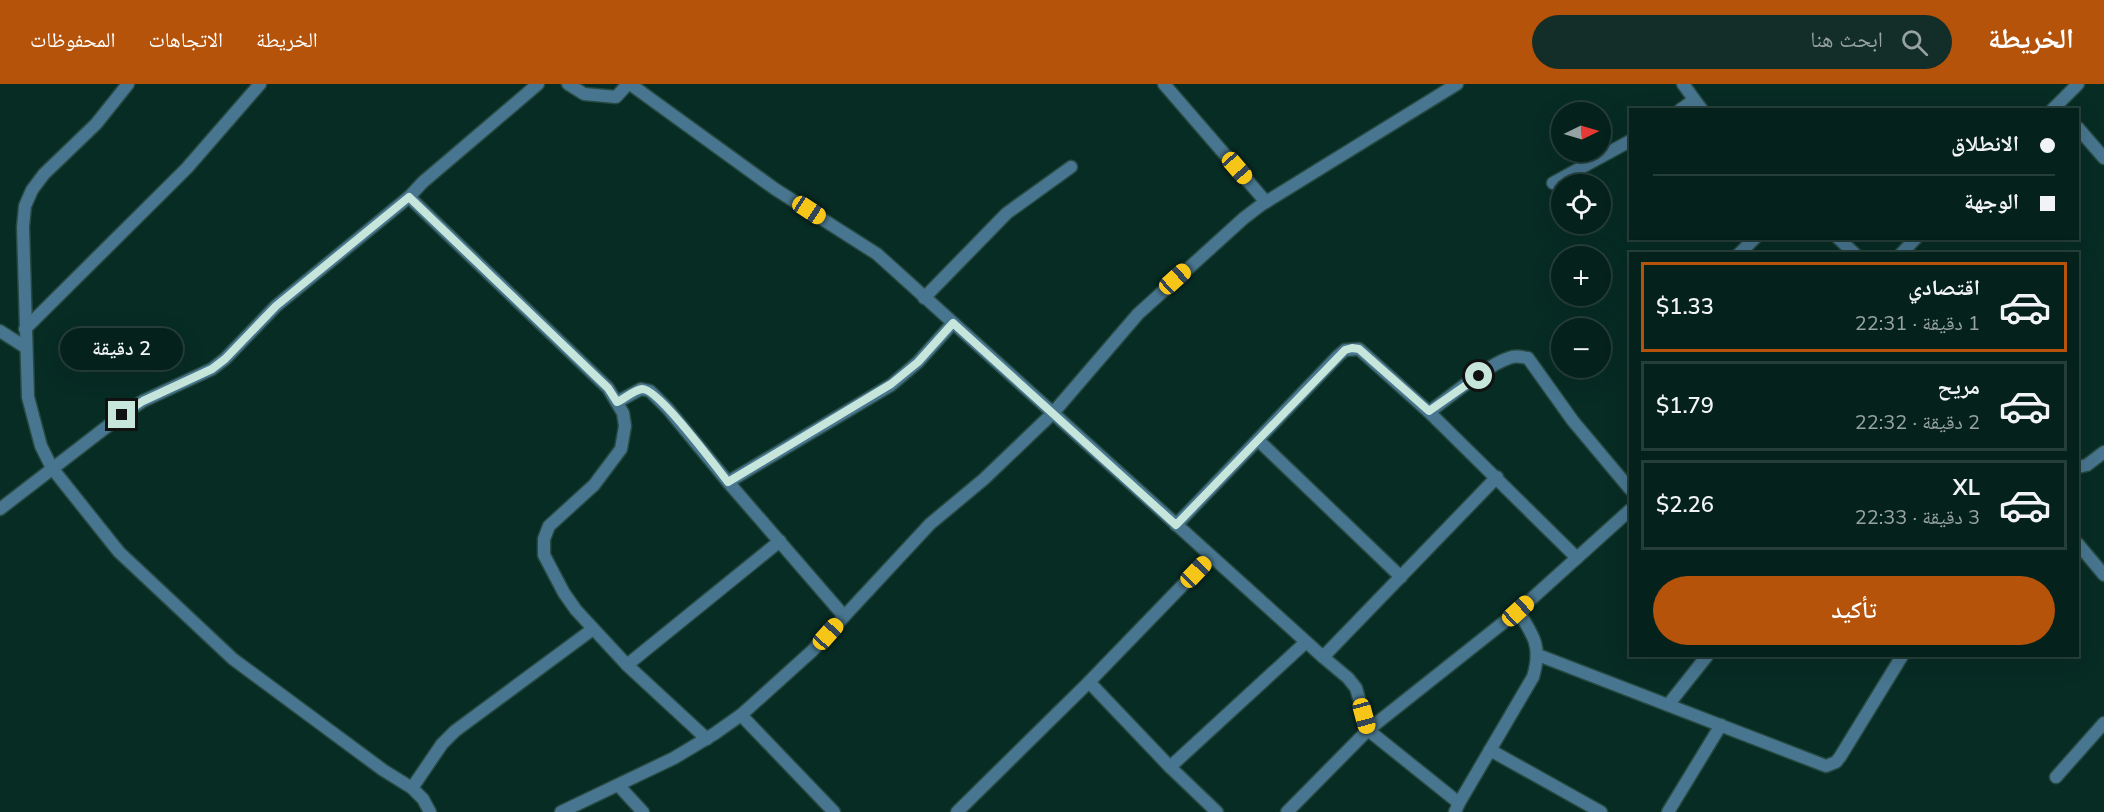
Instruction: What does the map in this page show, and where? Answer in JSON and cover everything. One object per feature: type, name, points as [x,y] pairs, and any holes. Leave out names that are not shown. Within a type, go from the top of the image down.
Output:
[{"type":"street","points":[[128,84],[96,124],[44,174],[32,190],[25,206],[23,227],[28,397],[41,446],[52,468],[120,552],[232,659],[383,770],[412,788],[423,799],[430,812]]},
{"type":"street","points":[[25,329],[187,168],[260,84]]},
{"type":"street","points":[[0,509],[143,401],[203,373],[225,359],[276,306],[409,197],[423,182],[538,84]]},
{"type":"street","points":[[568,84],[584,94],[616,97],[629,84],[775,189],[877,254],[1348,678],[1356,688],[1368,730],[1457,807],[1533,677],[1538,661],[1533,635],[1518,611]]},
{"type":"street","points":[[1164,84],[1266,202]]},
{"type":"street","points":[[561,812],[674,758],[707,739],[741,715],[812,651],[930,524],[984,479],[1053,413],[1138,314],[1244,218],[1266,202],[1457,84]]},
{"type":"street","points":[[1683,84],[1698,105]]},
{"type":"street","points":[[2057,108],[2078,84]]},
{"type":"street","points":[[2079,129],[2104,158]]},
{"type":"street","points":[[1570,174],[1629,142]]},
{"type":"street","points":[[924,297],[1007,213],[1071,167]]},
{"type":"street","points":[[409,197],[608,388],[617,402],[623,413],[625,426],[621,449],[594,485],[549,526],[544,539],[544,555],[576,610],[627,665],[707,739]]},
{"type":"street","points":[[1741,252],[1753,240]]},
{"type":"street","points":[[1840,240],[1853,252]]},
{"type":"street","points":[[1903,252],[1914,240]]},
{"type":"street","points":[[728,482],[891,384],[918,362],[953,323]]},
{"type":"street","points":[[0,331],[25,347]]},
{"type":"street","points":[[1176,525],[1338,356],[1352,348],[1359,349],[1429,411],[1577,558]]},
{"type":"street","points":[[1429,411],[1495,364],[1510,357],[1528,358],[1573,421],[1629,488]]},
{"type":"street","points":[[617,402],[641,389],[650,391],[668,409],[844,616]]},
{"type":"street","points":[[1258,440],[1401,577]]},
{"type":"street","points":[[2079,466],[2087,465],[2104,452]]},
{"type":"street","points":[[1323,657],[1497,477]]},
{"type":"street","points":[[1287,812],[1368,730],[1518,611],[1629,511]]},
{"type":"street","points":[[627,665],[780,541]]},
{"type":"street","points":[[2079,545],[2104,575]]},
{"type":"street","points":[[963,810],[1211,556]]},
{"type":"street","points":[[412,788],[442,744],[455,731],[594,629]]},
{"type":"street","points":[[1170,767],[1306,642]]},
{"type":"street","points":[[1538,655],[1821,765],[1832,765],[1840,757],[1901,657]]},
{"type":"street","points":[[1668,705],[1706,657]]},
{"type":"street","points":[[1089,682],[1170,767],[1217,812]]},
{"type":"street","points":[[741,715],[834,812]]},
{"type":"street","points":[[2056,777],[2104,723]]},
{"type":"street","points":[[1668,812],[1721,725]]},
{"type":"street","points":[[1490,750],[1601,812]]},
{"type":"street","points":[[619,786],[643,812]]},
{"type":"route","points":[[122,415],[143,401],[212,369],[225,359],[276,306],[409,197],[608,388],[617,402],[641,389],[650,391],[668,409],[728,482],[891,384],[918,362],[953,323],[1176,525],[1345,350],[1359,349],[1429,411],[1479,376]]}]
